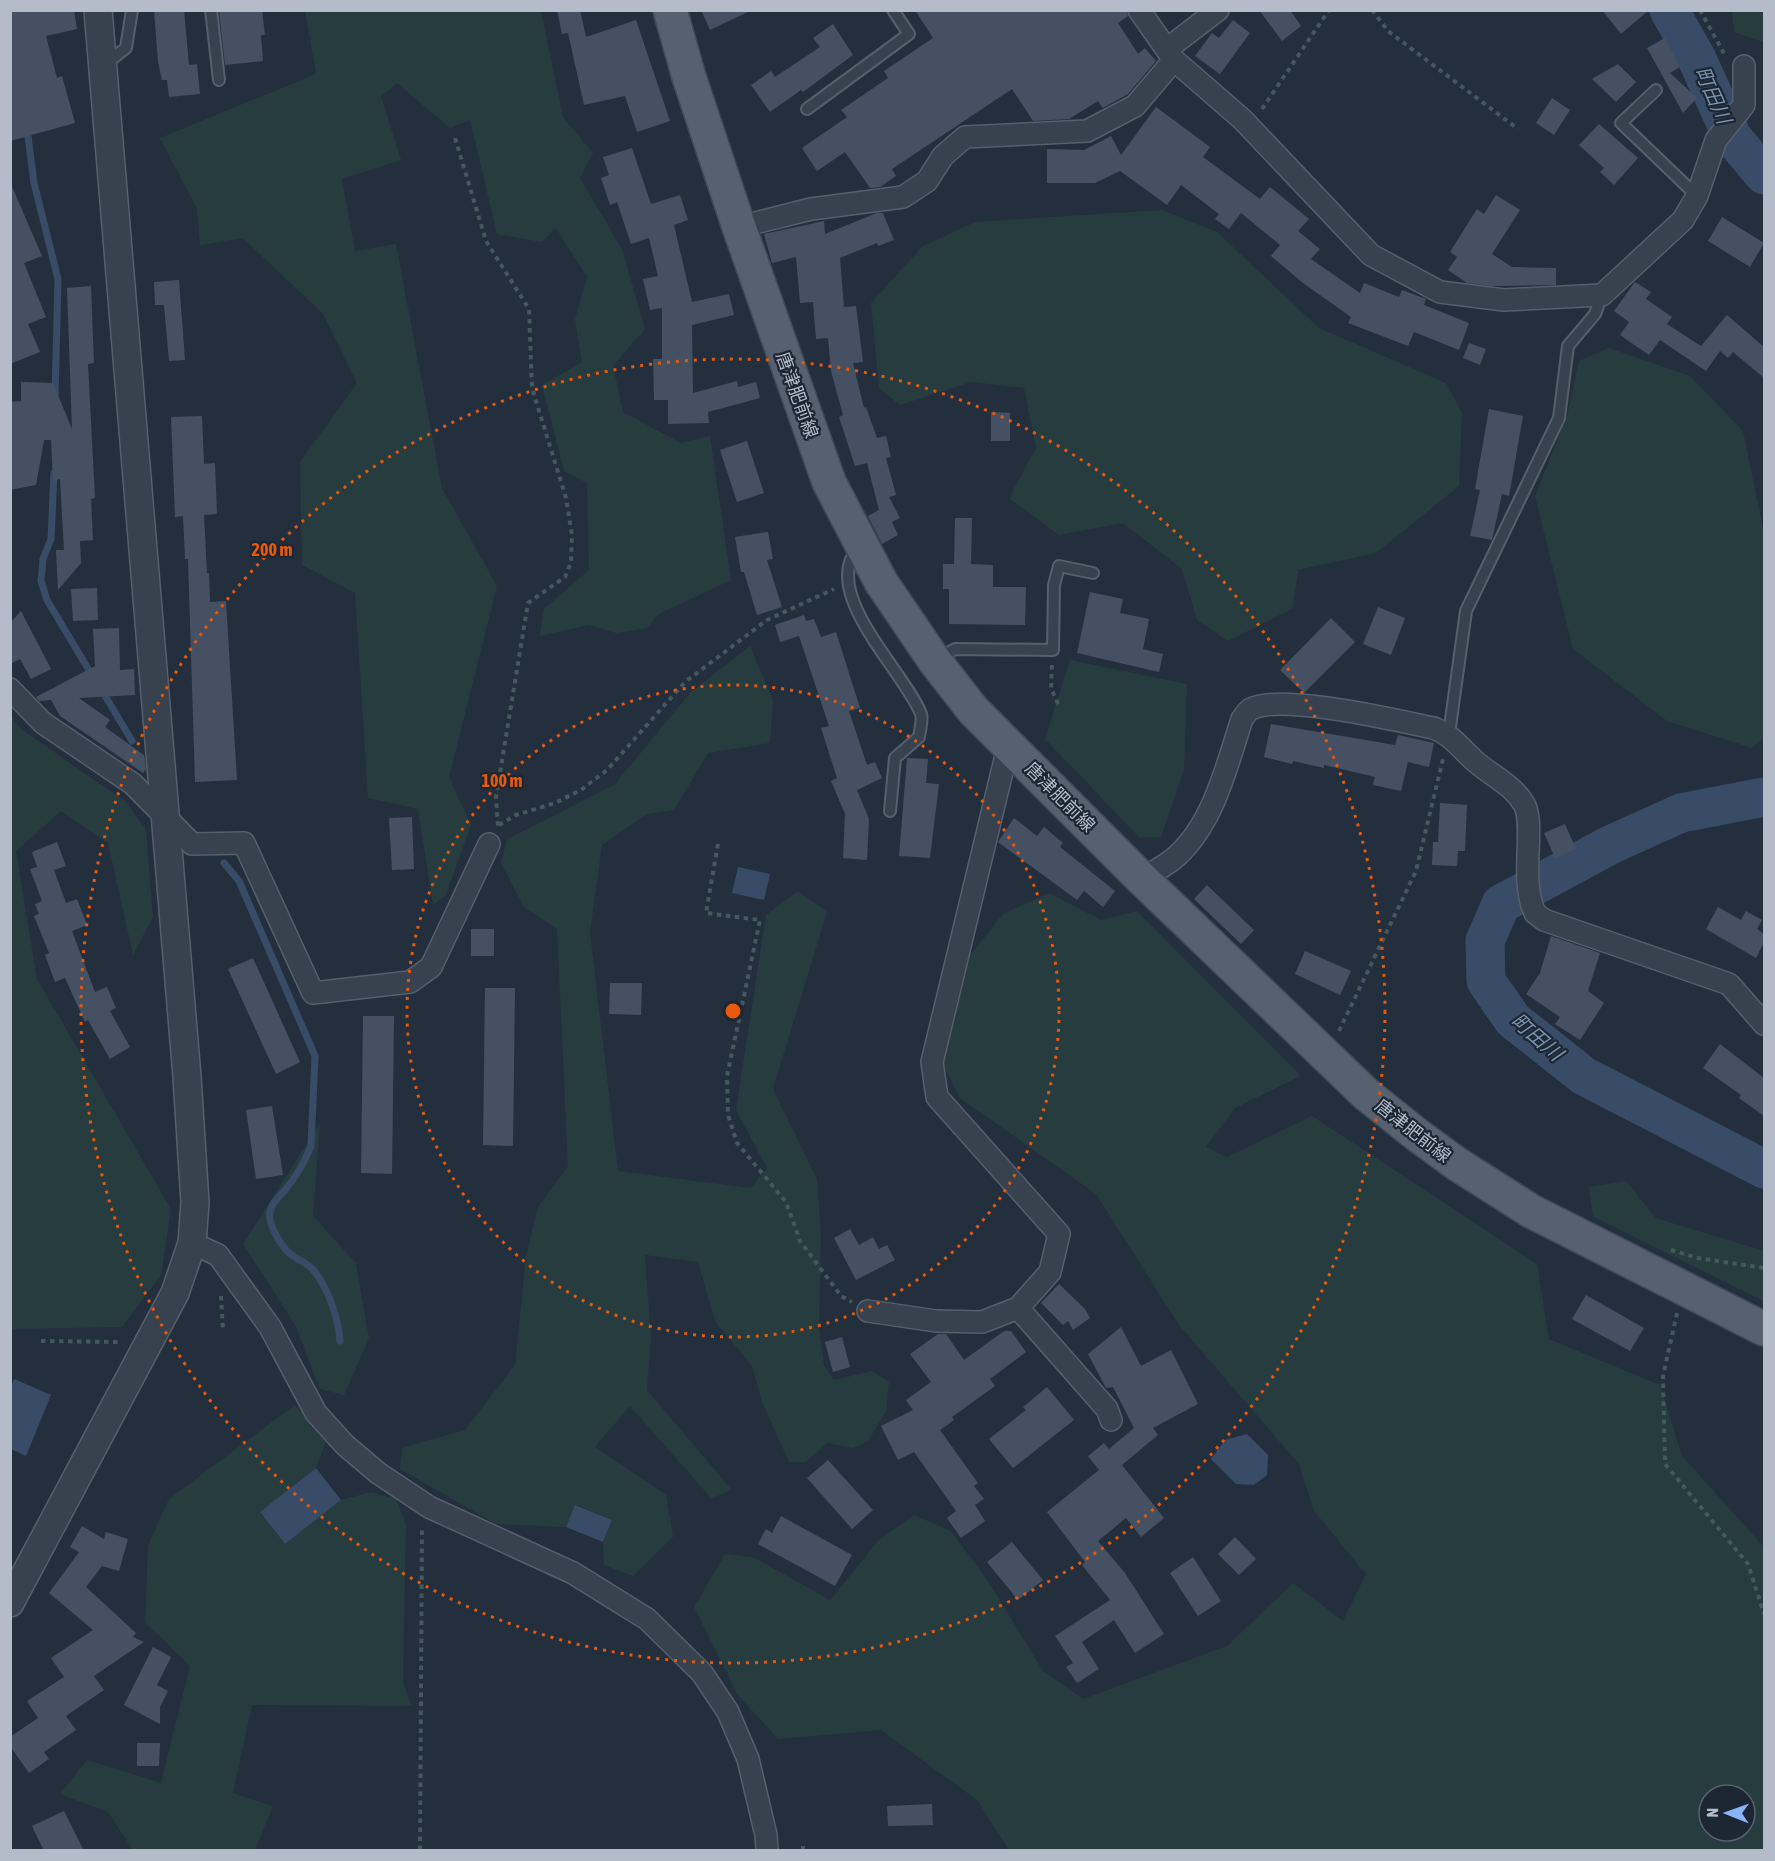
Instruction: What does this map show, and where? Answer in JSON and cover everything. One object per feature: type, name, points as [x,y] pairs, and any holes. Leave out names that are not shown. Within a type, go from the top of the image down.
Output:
[{"type":"main road","name":"唐津肥前線","points":[[670,10],[689,77],[739,227],[829,482],[860,545],[903,616],[973,710],[1142,879],[1366,1094],[1416,1134],[1457,1164],[1531,1211],[1764,1329]]},
{"type":"street","points":[[10,1603],[175,1293],[192,1243],[195,1203],[98,10]]},
{"type":"street","points":[[1138,10],[1170,54],[1242,119],[1371,255],[1440,292],[1503,300],[1602,295],[1683,220],[1696,196],[1716,140],[1744,105],[1744,66]]},
{"type":"street","points":[[739,227],[811,209],[903,197],[927,181],[943,156],[965,137],[1088,131],[1134,106],[1170,54],[1218,10]]},
{"type":"street","points":[[10,689],[43,723],[133,784],[192,844],[243,843],[313,993],[410,982],[431,967],[489,844]]},
{"type":"street","points":[[1142,879],[1177,856],[1197,831],[1218,789],[1242,719],[1250,709],[1265,705],[1304,706],[1380,717],[1434,728],[1449,734],[1475,761],[1513,789],[1525,805],[1528,815],[1526,873],[1531,905],[1535,913],[1544,920],[1729,984],[1764,1024]]},
{"type":"street","points":[[868,1311],[936,1321],[982,1322],[1018,1308],[1050,1272],[1059,1234],[937,1096],[932,1062],[1008,747]]},
{"type":"street","points":[[192,1243],[218,1255],[270,1327],[316,1413],[345,1445],[378,1473],[429,1507],[573,1573],[647,1619],[702,1673],[728,1712],[748,1760],[766,1835],[767,1851]]},
{"type":"street","points":[[1018,1308],[1107,1409],[1111,1420]]},
{"type":"lane","points":[[103,66],[126,48],[132,10]]},
{"type":"lane","points":[[211,10],[219,80]]},
{"type":"lane","points":[[807,109],[909,34],[893,10]]},
{"type":"lane","points":[[1656,90],[1621,123],[1696,196]]},
{"type":"lane","points":[[1449,734],[1466,611],[1559,418],[1568,346],[1595,314],[1602,295]]},
{"type":"lane","points":[[860,545],[849,558],[847,582],[864,624],[922,716],[919,737],[895,758],[891,811]]},
{"type":"lane","points":[[934,660],[955,650],[1053,650],[1054,585],[1059,566],[1094,573]]},
{"type":"path","points":[[1242,119],[1265,108],[1329,10]]},
{"type":"path","points":[[1372,10],[1388,31],[1518,129]]},
{"type":"path","points":[[1700,10],[1726,58],[1744,66]]},
{"type":"path","points":[[455,138],[486,241],[529,309],[532,388],[566,498],[572,535],[571,562],[565,577],[528,603],[496,797],[499,825]]},
{"type":"path","points":[[489,844],[499,825],[516,815],[547,806],[581,790],[607,770],[685,682],[766,620],[847,582]]},
{"type":"path","points":[[1053,650],[1051,688],[1059,706]]},
{"type":"path","points":[[1337,1035],[1416,871],[1449,734]]},
{"type":"path","points":[[718,844],[706,913],[760,920],[727,1076],[728,1115],[737,1143],[786,1202],[800,1241],[841,1296],[868,1311]]},
{"type":"path","points":[[1666,1248],[1698,1258],[1764,1268]]},
{"type":"path","points":[[1682,1289],[1663,1376],[1665,1464],[1748,1564],[1764,1614]]},
{"type":"path","points":[[41,1341],[149,1343]]},
{"type":"path","points":[[420,1851],[422,1524],[429,1507]]},
{"type":"green space","points":[[305,11],[541,11],[563,117],[593,153],[580,178],[622,249],[645,329],[613,366],[623,412],[681,443],[710,436],[731,580],[659,614],[647,628],[616,633],[589,625],[540,636],[544,609],[589,570],[587,483],[564,471],[542,385],[582,362],[575,319],[587,277],[556,228],[542,242],[497,234],[470,120],[450,128],[397,83],[381,96],[401,160],[342,179],[355,251],[396,244],[442,488],[497,586],[449,777],[471,825],[446,895],[433,905],[418,809],[368,798],[355,593],[302,565],[300,462],[357,383],[323,314],[243,238],[200,245],[197,209],[160,138],[316,74]]},
{"type":"green space","points":[[1732,11],[1764,11],[1764,42],[1734,32]]},
{"type":"green space","points":[[1162,210],[1217,232],[1319,328],[1446,383],[1462,413],[1459,486],[1376,553],[1298,570],[1293,608],[1228,641],[1197,620],[1182,569],[1123,523],[1059,535],[1009,498],[1036,448],[1024,388],[971,382],[900,405],[879,388],[871,303],[923,246],[975,222]]},
{"type":"green space","points":[[1609,348],[1690,376],[1743,431],[1764,533],[1764,738],[1752,748],[1667,721],[1573,649],[1535,496],[1567,416],[1579,361]]},
{"type":"green space","points":[[750,646],[773,701],[770,743],[708,753],[674,810],[647,814],[602,845],[590,932],[618,1171],[751,1188],[767,1168],[736,1110],[766,915],[798,891],[827,912],[773,1089],[817,1179],[821,1233],[819,1328],[824,1365],[834,1380],[872,1371],[889,1382],[886,1411],[868,1441],[853,1448],[827,1443],[806,1462],[789,1462],[762,1402],[752,1366],[715,1321],[698,1262],[645,1255],[651,1337],[647,1390],[731,1489],[712,1499],[630,1406],[595,1447],[666,1495],[673,1537],[633,1576],[604,1565],[603,1542],[612,1520],[576,1505],[566,1527],[496,1524],[400,1469],[402,1448],[465,1430],[515,1365],[526,1256],[538,1207],[568,1166],[557,929],[524,907],[501,863],[507,839],[614,785],[691,692]]},
{"type":"green space","points":[[1070,660],[1187,684],[1184,770],[1161,837],[1140,838],[1045,739]]},
{"type":"green space","points":[[11,716],[21,729],[125,801],[146,830],[153,917],[133,955],[108,843],[61,811],[16,851],[37,979],[171,1209],[161,1275],[122,1327],[11,1329]]},
{"type":"green space","points":[[1049,893],[1101,920],[1137,911],[1301,1076],[1235,1108],[1206,1147],[1227,1157],[1312,1116],[1537,1264],[1549,1339],[1660,1385],[1682,1456],[1764,1547],[1764,1850],[1009,1850],[977,1800],[881,1730],[778,1739],[737,1694],[694,1607],[725,1554],[753,1557],[830,1600],[878,1541],[914,1515],[951,1531],[988,1581],[1043,1671],[1083,1699],[1227,1646],[1293,1583],[1343,1621],[1366,1574],[1314,1511],[1299,1464],[1179,1325],[1096,1194],[960,1098],[943,1065],[968,958],[1003,914]]},
{"type":"green space","points":[[320,1123],[313,1216],[356,1263],[369,1338],[344,1395],[320,1389],[295,1325],[243,1244]]},
{"type":"green space","points":[[1626,1181],[1656,1218],[1764,1251],[1764,1301],[1593,1217],[1589,1187]]},
{"type":"green space","points":[[295,1405],[327,1439],[316,1468],[260,1513],[285,1544],[341,1500],[371,1492],[396,1499],[406,1524],[403,1683],[412,1706],[252,1705],[233,1793],[273,1806],[255,1850],[133,1850],[108,1812],[60,1794],[87,1760],[161,1783],[190,1666],[145,1622],[148,1545],[169,1499]]},
{"type":"water","points":[[738,867],[770,874],[764,900],[732,893]]},
{"type":"water","points":[[14,1379],[51,1395],[26,1456],[11,1449],[11,1388]]},
{"type":"water","points":[[1247,1434],[1268,1455],[1267,1475],[1254,1485],[1236,1484],[1211,1459],[1225,1440]]},
{"type":"water","points":[[316,1468],[341,1500],[285,1544],[260,1512]]},
{"type":"water","points":[[575,1505],[612,1520],[603,1542],[566,1527]]},
{"type":"building","points":[[10,10],[74,10],[77,29],[46,36],[57,78],[62,76],[75,123],[10,141]]},
{"type":"building","points":[[154,10],[184,10],[189,65],[197,64],[200,94],[169,97],[167,80],[162,80],[158,62]]},
{"type":"building","points":[[262,10],[265,35],[261,35],[263,61],[225,65],[219,11]]},
{"type":"building","points":[[557,10],[580,10],[586,37],[636,20],[670,121],[637,132],[625,96],[584,105],[568,33],[562,34]]},
{"type":"building","points":[[701,10],[752,10],[710,30]]},
{"type":"building","points":[[915,10],[1126,10],[1128,16],[1118,23],[1138,54],[1145,48],[1156,61],[1128,94],[1103,108],[1098,101],[1069,119],[1033,121],[1012,89],[892,169],[896,176],[880,187],[870,188],[845,152],[817,171],[802,148],[847,117],[841,110],[888,78],[884,71],[933,38]]},
{"type":"building","points":[[1259,10],[1290,10],[1301,26],[1282,41]]},
{"type":"building","points":[[1602,10],[1649,10],[1621,34]]},
{"type":"building","points":[[1233,20],[1250,33],[1220,74],[1195,56],[1212,33],[1219,38]]},
{"type":"building","points":[[833,24],[853,55],[803,92],[801,90],[770,112],[751,85],[771,71],[775,77],[820,47],[813,38]]},
{"type":"building","points":[[1665,38],[1680,67],[1670,73],[1697,98],[1683,113],[1647,48]]},
{"type":"building","points":[[1618,64],[1636,82],[1616,102],[1592,79]]},
{"type":"building","points":[[1552,98],[1570,110],[1554,135],[1536,123]]},
{"type":"building","points":[[1156,107],[1210,147],[1203,157],[1260,199],[1270,187],[1309,219],[1298,231],[1320,249],[1311,259],[1360,293],[1364,283],[1399,297],[1402,290],[1426,299],[1424,305],[1469,323],[1459,350],[1414,332],[1408,346],[1348,323],[1351,317],[1303,283],[1271,256],[1280,245],[1241,213],[1229,229],[1215,219],[1219,214],[1181,185],[1167,205],[1120,171],[1095,183],[1047,183],[1047,149],[1084,150],[1111,136],[1121,155]]},
{"type":"building","points":[[1599,124],[1638,158],[1614,185],[1600,172],[1604,168],[1579,145]]},
{"type":"building","points":[[632,148],[651,204],[680,195],[688,220],[674,225],[692,302],[729,294],[734,315],[692,325],[693,393],[737,381],[738,387],[756,382],[760,398],[708,412],[709,423],[668,424],[668,400],[654,400],[653,359],[662,359],[662,308],[650,310],[643,279],[658,276],[649,238],[631,244],[617,202],[610,205],[601,178],[609,175],[603,157]]},
{"type":"building","points":[[10,182],[42,256],[24,263],[46,317],[28,324],[40,352],[10,364]]},
{"type":"building","points":[[1496,195],[1520,210],[1492,254],[1512,267],[1556,268],[1556,285],[1491,286],[1467,283],[1448,270],[1457,257],[1450,252],[1477,209],[1484,214]]},
{"type":"building","points":[[877,213],[883,213],[894,240],[878,246],[877,243],[840,258],[844,307],[856,306],[863,362],[853,363],[864,408],[866,407],[877,438],[886,436],[891,457],[886,458],[896,495],[889,497],[900,518],[892,522],[898,535],[882,544],[868,516],[879,510],[867,463],[855,466],[839,417],[843,415],[831,371],[828,338],[816,339],[813,302],[800,303],[796,257],[772,263],[764,234],[824,221],[825,234]]},
{"type":"building","points":[[1722,217],[1764,243],[1750,267],[1708,241]]},
{"type":"building","points":[[179,280],[185,360],[169,361],[164,305],[155,305],[154,282]]},
{"type":"building","points":[[1635,282],[1651,292],[1646,299],[1672,317],[1667,324],[1701,346],[1727,315],[1764,347],[1764,378],[1733,352],[1728,358],[1720,351],[1706,371],[1660,340],[1649,355],[1620,335],[1629,322],[1614,311]]},
{"type":"building","points":[[91,286],[94,363],[88,364],[95,498],[91,499],[93,540],[80,541],[81,563],[58,590],[56,550],[64,550],[60,479],[53,481],[51,440],[44,440],[36,485],[10,490],[10,402],[21,401],[21,382],[53,383],[72,429],[67,288]]},
{"type":"building","points":[[1469,343],[1486,349],[1480,365],[1463,358]]},
{"type":"building","points":[[1489,409],[1523,416],[1509,496],[1502,494],[1492,540],[1470,536],[1480,490],[1475,489]]},
{"type":"building","points":[[991,412],[1010,413],[1010,441],[991,441]]},
{"type":"building","points":[[202,416],[204,464],[215,463],[217,514],[204,515],[207,573],[209,573],[210,602],[226,601],[237,780],[195,782],[188,559],[185,559],[183,516],[175,517],[171,417]]},
{"type":"building","points":[[747,441],[764,493],[737,502],[720,450]]},
{"type":"building","points":[[955,518],[972,518],[971,564],[993,565],[993,587],[1026,587],[1025,625],[949,624],[949,589],[943,589],[943,564],[954,564]]},
{"type":"building","points":[[768,532],[773,559],[767,560],[782,607],[757,615],[744,572],[741,572],[735,537]]},
{"type":"building","points":[[97,588],[98,620],[73,621],[71,589]]},
{"type":"building","points":[[1090,592],[1123,599],[1120,613],[1149,619],[1143,649],[1163,654],[1159,672],[1077,653]]},
{"type":"building","points":[[1378,607],[1405,618],[1391,655],[1363,644]]},
{"type":"building","points":[[21,611],[51,669],[31,679],[20,659],[10,664],[10,623]]},
{"type":"building","points":[[804,615],[806,621],[814,619],[821,637],[836,632],[860,708],[849,711],[867,765],[875,762],[882,778],[857,790],[869,819],[867,860],[843,858],[845,814],[831,781],[837,778],[821,728],[829,726],[799,636],[780,642],[775,625]]},
{"type":"building","points":[[1331,618],[1355,642],[1304,693],[1280,670]]},
{"type":"building","points":[[119,628],[120,670],[134,669],[135,695],[79,698],[110,720],[105,727],[144,755],[146,769],[143,773],[60,716],[51,700],[39,701],[36,697],[95,666],[93,629]]},
{"type":"building","points":[[1271,724],[1395,745],[1398,735],[1434,743],[1429,767],[1408,762],[1401,791],[1373,785],[1375,777],[1324,765],[1324,768],[1293,761],[1292,764],[1264,757]]},
{"type":"building","points":[[907,758],[928,759],[926,783],[939,784],[930,858],[899,856]]},
{"type":"building","points":[[1440,803],[1467,805],[1465,851],[1458,851],[1457,866],[1432,865],[1433,842],[1438,842]]},
{"type":"building","points":[[412,817],[414,869],[392,870],[389,818]]},
{"type":"building","points":[[1014,818],[1037,836],[1044,827],[1063,843],[1060,847],[1115,891],[1103,907],[1084,891],[1077,900],[998,842]]},
{"type":"building","points":[[1565,824],[1576,849],[1555,858],[1544,833]]},
{"type":"building","points":[[57,842],[66,866],[54,870],[66,903],[77,899],[87,925],[72,931],[95,992],[107,987],[116,1008],[110,1011],[130,1047],[110,1059],[88,1020],[85,1022],[65,978],[55,982],[45,955],[49,953],[34,916],[39,914],[35,904],[42,901],[30,869],[37,867],[32,852]]},
{"type":"building","points":[[1207,885],[1254,930],[1241,944],[1194,899]]},
{"type":"building","points":[[1718,907],[1741,920],[1746,911],[1762,920],[1757,929],[1764,934],[1764,942],[1756,958],[1706,929]]},
{"type":"building","points":[[471,929],[494,929],[494,956],[471,956]]},
{"type":"building","points":[[1551,936],[1600,953],[1588,991],[1604,1003],[1580,1040],[1555,1024],[1560,1017],[1526,994],[1540,973]]},
{"type":"building","points":[[1305,951],[1351,971],[1340,995],[1295,974]]},
{"type":"building","points":[[253,958],[300,1062],[276,1074],[228,969]]},
{"type":"building","points":[[610,983],[642,983],[641,1015],[609,1014]]},
{"type":"building","points":[[485,988],[515,988],[513,1146],[483,1145]]},
{"type":"building","points":[[363,1016],[394,1016],[392,1174],[361,1173]]},
{"type":"building","points":[[1720,1044],[1764,1078],[1764,1116],[1739,1098],[1741,1095],[1703,1068]]},
{"type":"building","points":[[272,1106],[283,1175],[256,1179],[246,1110]]},
{"type":"building","points":[[850,1229],[859,1245],[873,1237],[879,1249],[887,1245],[895,1260],[856,1280],[834,1238]]},
{"type":"building","points":[[1059,1284],[1085,1309],[1090,1318],[1073,1330],[1068,1321],[1063,1325],[1041,1303]]},
{"type":"building","points":[[1586,1295],[1644,1328],[1630,1351],[1572,1319]]},
{"type":"building","points":[[1121,1327],[1141,1366],[1171,1350],[1198,1404],[1153,1428],[1158,1435],[1122,1465],[1164,1518],[1141,1537],[1126,1518],[1098,1541],[1125,1573],[1164,1634],[1135,1653],[1114,1620],[1082,1642],[1099,1669],[1077,1683],[1066,1667],[1073,1663],[1055,1636],[1110,1600],[1082,1565],[1085,1562],[1047,1512],[1099,1470],[1088,1456],[1104,1443],[1109,1449],[1134,1428],[1113,1387],[1106,1388],[1088,1354]]},
{"type":"building","points":[[1004,1331],[1011,1331],[1026,1352],[990,1379],[995,1386],[952,1417],[954,1420],[940,1430],[978,1483],[974,1486],[984,1499],[975,1505],[985,1521],[961,1538],[947,1518],[956,1511],[914,1452],[898,1460],[881,1426],[913,1410],[906,1400],[931,1382],[910,1354],[938,1334],[946,1334],[964,1360]]},
{"type":"building","points":[[842,1337],[850,1367],[833,1372],[825,1342]]},
{"type":"building","points":[[1047,1387],[1074,1420],[1013,1468],[989,1439],[1026,1410],[1023,1407]]},
{"type":"building","points":[[828,1460],[873,1510],[852,1529],[807,1478]]},
{"type":"building","points":[[781,1516],[852,1555],[835,1586],[758,1544],[766,1529],[772,1533]]},
{"type":"building","points":[[82,1526],[104,1539],[106,1532],[128,1539],[119,1571],[102,1566],[86,1587],[136,1633],[133,1637],[144,1642],[94,1676],[104,1690],[66,1716],[76,1730],[44,1752],[49,1759],[29,1773],[10,1746],[10,1737],[38,1718],[27,1701],[64,1677],[51,1658],[93,1630],[49,1593],[79,1552],[70,1547]]},
{"type":"building","points":[[1235,1537],[1256,1559],[1239,1575],[1218,1554]]},
{"type":"building","points":[[1012,1542],[1043,1580],[1018,1600],[987,1562]]},
{"type":"building","points":[[1193,1557],[1221,1601],[1198,1616],[1170,1573]]},
{"type":"building","points":[[153,1647],[171,1657],[157,1685],[168,1691],[160,1707],[160,1724],[124,1705]]},
{"type":"building","points":[[137,1743],[160,1743],[159,1766],[137,1766]]},
{"type":"building","points":[[932,1804],[933,1825],[888,1826],[887,1806]]},
{"type":"building","points":[[64,1811],[84,1851],[44,1851],[32,1826]]},
{"type":"waterway","name":"町田川","points":[[1669,10],[1697,59],[1732,137],[1764,175]]},
{"type":"waterway","points":[[27,129],[34,183],[58,279],[55,396]]},
{"type":"waterway","points":[[54,473],[51,539],[43,559],[41,581],[47,600],[93,677]]},
{"type":"waterway","points":[[101,689],[132,741]]},
{"type":"waterway","name":"町田川","points":[[1764,797],[1681,813],[1610,845],[1501,904],[1485,941],[1486,981],[1513,1020],[1584,1076],[1764,1169]]},
{"type":"waterway","points":[[224,863],[239,881],[315,1056],[311,1146],[289,1185],[272,1205],[270,1217],[275,1234],[286,1249],[312,1269],[325,1287],[335,1314],[340,1341]]}]
